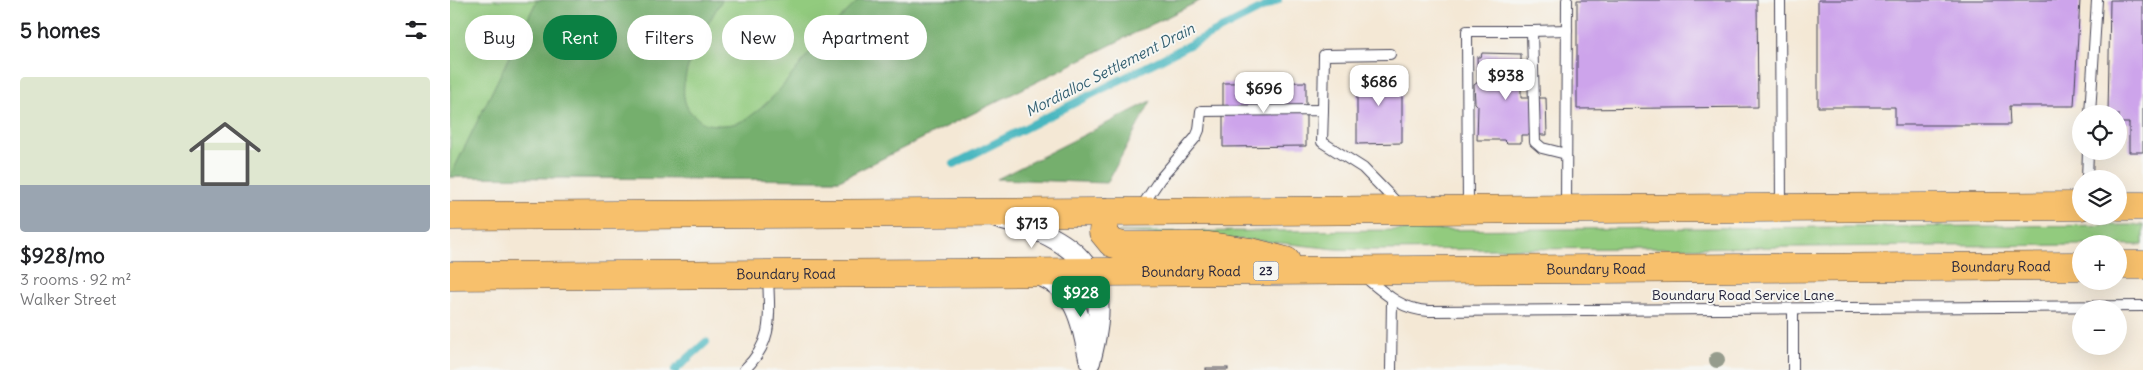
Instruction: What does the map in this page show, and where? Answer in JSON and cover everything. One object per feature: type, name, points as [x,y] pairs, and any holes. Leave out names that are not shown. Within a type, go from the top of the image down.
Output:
[{"type":"main road","points":[[450,216],[2072,206]]},
{"type":"main road","points":[[2127,206],[2143,206]]},
{"type":"main road","points":[[1105,212],[1103,232],[1112,244],[1124,246],[1209,246],[1251,252],[1326,270]]},
{"type":"main road","points":[[2127,265],[2143,265]]},
{"type":"main road","name":"Boundary Road","points":[[450,276],[2072,266]]},
{"type":"street","points":[[982,213],[1049,236],[1068,247],[1078,256],[1091,273],[1098,293],[1099,313],[1098,332],[1090,366]]},
{"type":"street","points":[[1034,273],[1049,279],[1063,289],[1072,300],[1079,317],[1090,366]]},
{"type":"lane","points":[[1566,210],[1567,0]]},
{"type":"lane","points":[[1780,0],[1781,209]]},
{"type":"lane","points":[[2091,105],[2097,0]]},
{"type":"lane","points":[[1468,211],[1466,31],[1567,30]]},
{"type":"lane","points":[[1532,31],[1535,142],[1542,148],[1566,154]]},
{"type":"lane","points":[[1390,54],[1324,55],[1322,142],[1363,168],[1404,211]]},
{"type":"lane","points":[[1138,212],[1160,179],[1196,137],[1199,130],[1201,111],[1323,110]]},
{"type":"lane","name":"Boundary Road Service Lane","points":[[1357,270],[1392,300],[1417,310],[1430,311],[2143,306]]},
{"type":"lane","points":[[744,370],[766,342],[769,318],[768,274]]},
{"type":"lane","points":[[1391,370],[1392,300]]},
{"type":"lane","points":[[1793,309],[1793,370]]},
{"type":"green space","points":[[450,0],[1201,0],[839,180],[450,177]]},
{"type":"green space","points":[[537,0],[722,0],[712,17],[712,15],[627,15],[627,60],[691,60],[684,92],[686,105],[704,123],[723,125],[738,123],[760,109],[790,78],[804,60],[927,60],[927,15],[844,15],[859,0],[1201,0],[839,180],[450,177],[508,60],[533,60],[533,15],[530,15]]},
{"type":"green space","points":[[1151,101],[1107,183],[997,179]]},
{"type":"green space","points":[[2143,225],[2143,245],[2127,245],[2127,235],[2072,235],[2072,245],[1370,250],[1118,232]]},
{"type":"building","points":[[1577,0],[1757,0],[1758,107],[1577,109]]},
{"type":"building","points":[[1818,0],[2080,0],[2074,105],[2072,106],[2009,106],[2010,125],[1895,125],[1895,107],[1818,107]]},
{"type":"building","points":[[2110,0],[2143,0],[2143,152],[2129,152],[2127,105],[2108,105]]},
{"type":"building","points":[[1482,53],[1521,54],[1521,98],[1546,98],[1547,135],[1521,135],[1521,143],[1507,143],[1504,140],[1477,140],[1478,106],[1475,103],[1474,85],[1478,82],[1477,57],[1481,57]]},
{"type":"building","points":[[1357,71],[1402,71],[1402,143],[1357,144]]},
{"type":"building","points":[[1306,82],[1306,146],[1223,147],[1223,83]]},
{"type":"building","points":[[1206,368],[1228,368],[1228,370],[1206,370]]},
{"type":"waterway","name":"Mordialloc Settlement Drain","points":[[954,164],[1278,0]]},
{"type":"waterway","name":"Mordialloc Settlement Drain","points":[[675,370],[706,342]]}]
